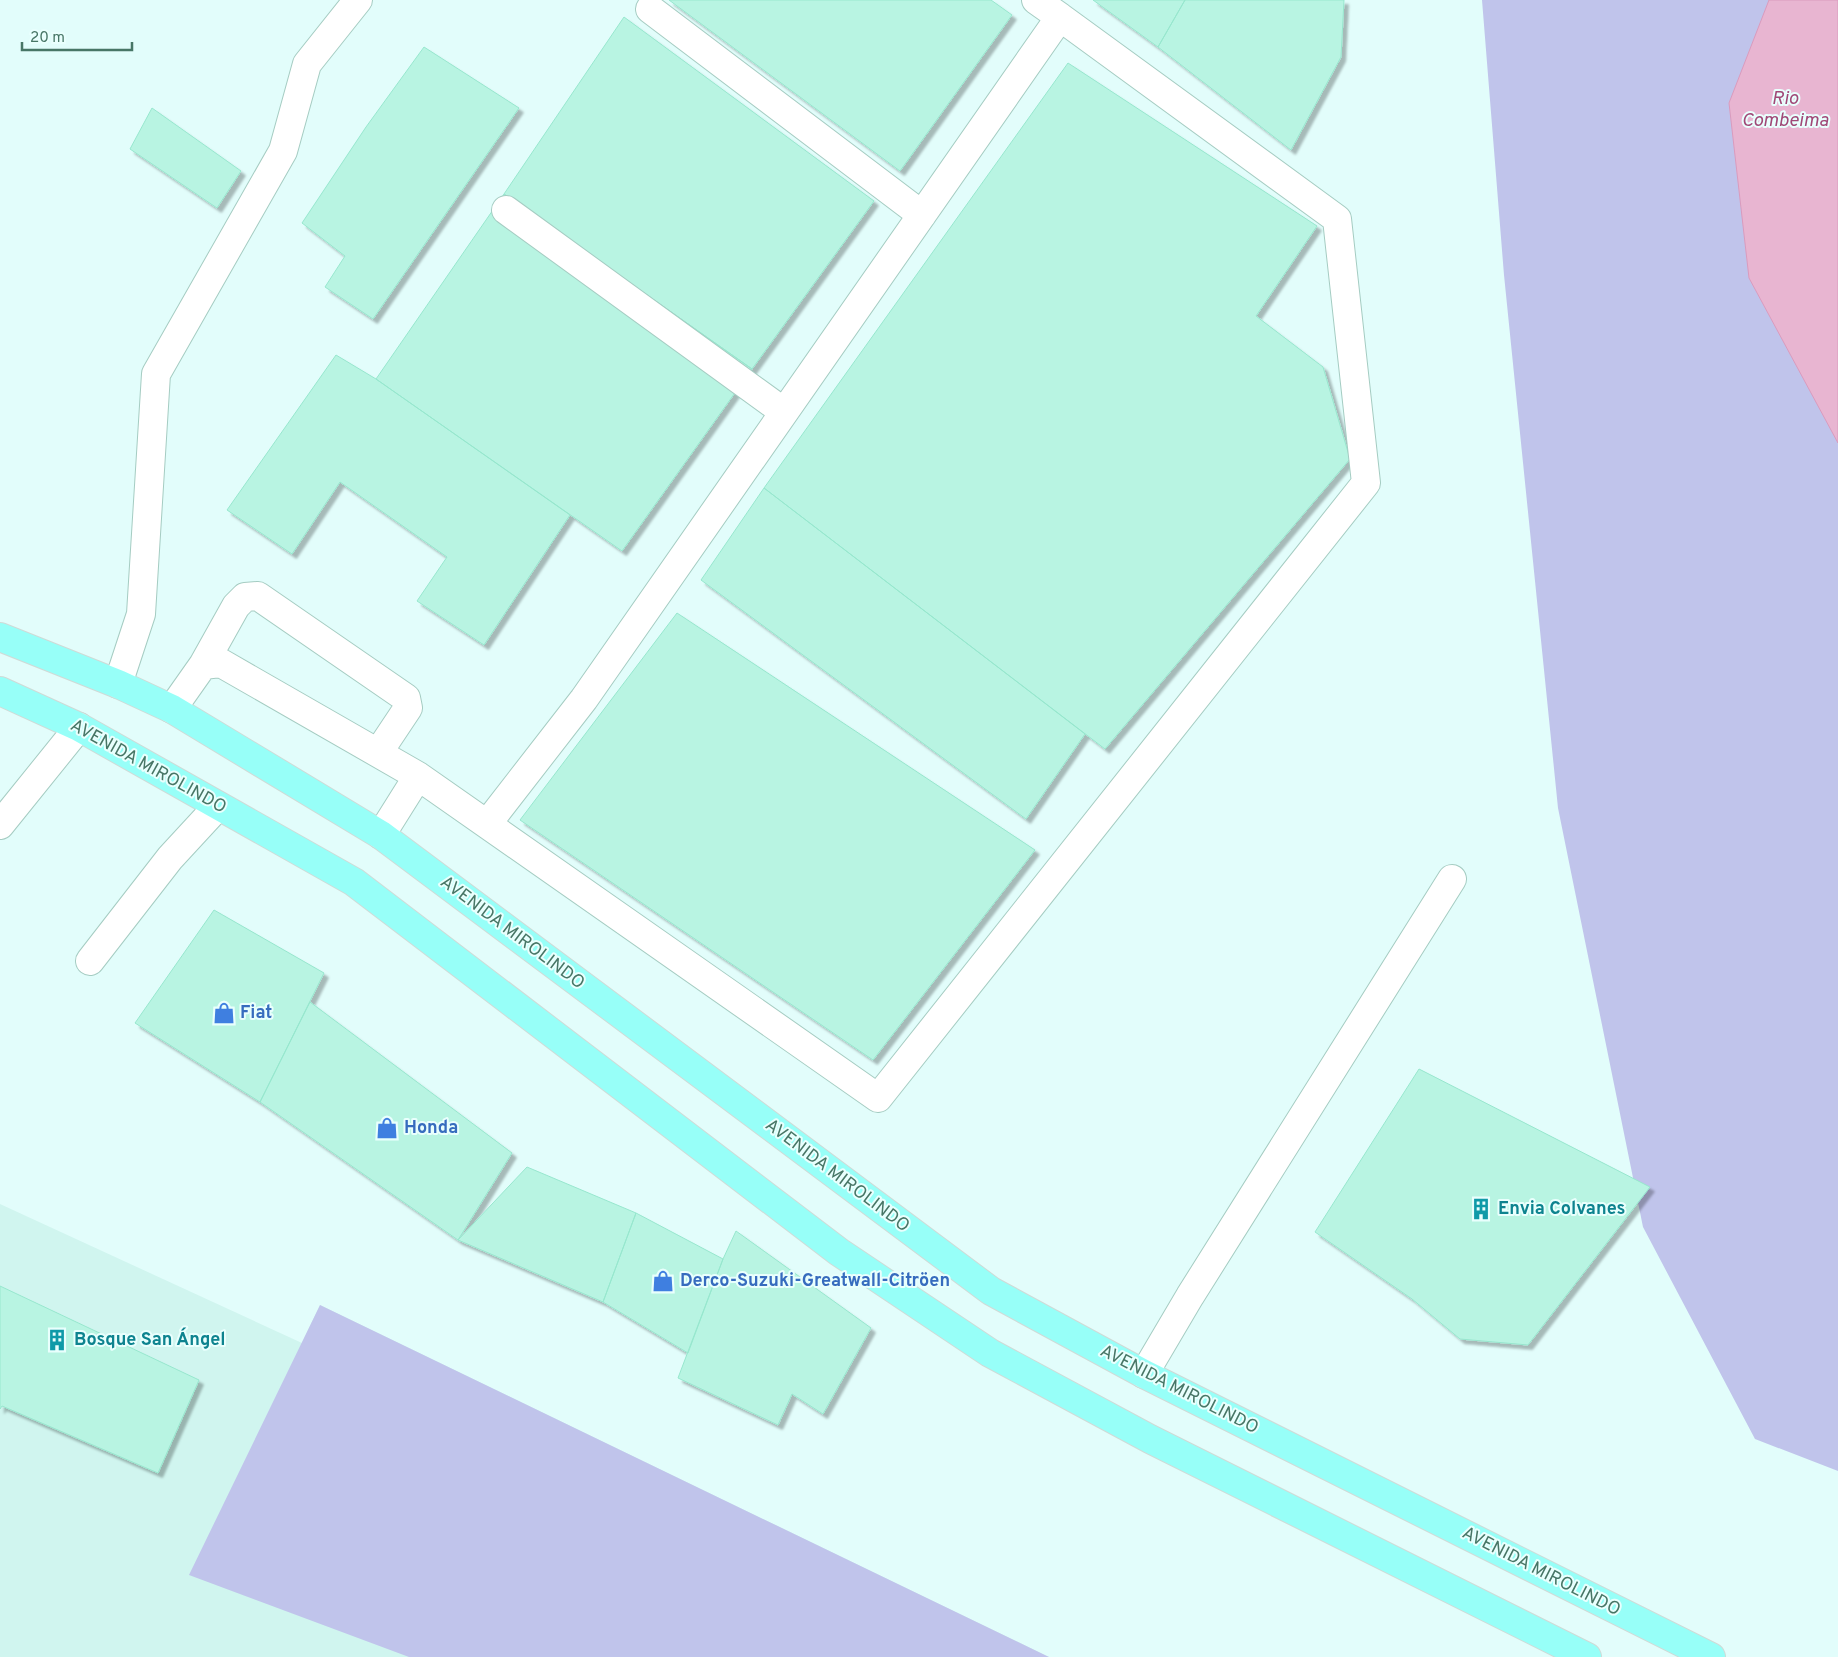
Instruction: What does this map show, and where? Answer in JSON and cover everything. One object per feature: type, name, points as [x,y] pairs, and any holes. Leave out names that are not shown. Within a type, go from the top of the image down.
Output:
[{"type":"main road","name":"AVENIDA MIROLINDO","points":[[0,637],[118,684],[172,709],[381,835],[991,1291],[1144,1374],[1710,1657]]},
{"type":"main road","name":"AVENIDA MIROLINDO","points":[[0,692],[79,727],[354,882],[839,1252],[990,1353],[1150,1439],[1587,1657]]},
{"type":"street","points":[[118,684],[141,614],[156,374],[283,151],[307,64],[358,0]]},
{"type":"street","points":[[203,665],[221,663],[418,776],[878,1098],[1366,483],[1337,219],[1036,0]]},
{"type":"street","points":[[650,9],[922,215]]},
{"type":"street","points":[[487,824],[584,699],[1060,17]]},
{"type":"street","points":[[506,210],[784,412]]},
{"type":"street","points":[[172,709],[203,665],[236,606],[245,597],[258,596],[406,698],[408,708],[378,753]]},
{"type":"street","points":[[0,825],[79,727]]},
{"type":"street","points":[[381,835],[418,776]]},
{"type":"street","points":[[90,961],[170,858],[218,806]]},
{"type":"street","points":[[1144,1374],[1190,1296],[1452,879]]},
{"type":"shaded area","points":[[1482,0],[1838,0],[1838,1471],[1755,1439],[1643,1227],[1558,808],[1504,275]]},
{"type":"shaded area","points":[[0,1204],[302,1343],[320,1305],[1049,1657],[0,1657]]},
{"type":"shaded area","points":[[320,1305],[1049,1657],[409,1657],[189,1575]]},
{"type":"water","name":"Rio Combeima","points":[[1769,0],[1838,0],[1838,443],[1749,278],[1729,103]]},
{"type":"building","points":[[669,0],[991,0],[1012,15],[900,171]]},
{"type":"building","points":[[1093,0],[1185,0],[1158,47]]},
{"type":"building","points":[[1185,0],[1344,0],[1341,57],[1291,150],[1158,47]]},
{"type":"building","points":[[624,17],[874,201],[752,369],[504,194]]},
{"type":"building","points":[[424,47],[519,108],[373,319],[325,287],[345,256],[302,223],[366,127]]},
{"type":"building","points":[[1068,63],[1317,226],[1256,316],[1323,367],[1350,459],[1105,749],[764,488]]},
{"type":"building","points":[[152,108],[241,171],[217,208],[130,149]]},
{"type":"building","points":[[504,194],[752,369],[622,551],[376,379]]},
{"type":"building","points":[[336,355],[376,379],[570,515],[484,645],[417,601],[447,557],[340,482],[292,554],[227,510]]},
{"type":"building","points":[[764,488],[1085,734],[1026,819],[701,580]]},
{"type":"building","points":[[677,613],[1035,850],[873,1060],[520,820]]},
{"type":"building","name":"Fiat","points":[[214,910],[324,973],[260,1102],[135,1023]]},
{"type":"building","name":"Honda","points":[[310,1002],[512,1153],[458,1240],[260,1102]]},
{"type":"building","name":"Envia Colvanes","points":[[1419,1069],[1650,1187],[1528,1345],[1460,1339],[1412,1299],[1315,1232]]},
{"type":"building","points":[[527,1167],[636,1213],[603,1302],[458,1240]]},
{"type":"building","name":"Derco-Suzuki-Greatwall-Citröen","points":[[636,1213],[723,1259],[688,1353],[603,1302]]},
{"type":"building","points":[[736,1231],[871,1328],[823,1414],[792,1394],[778,1425],[678,1378],[723,1259]]},
{"type":"building","name":"Bosque San Ángel","points":[[0,1286],[199,1380],[158,1473],[2,1406],[0,1409]]},
{"type":"place","name":"Fiat","points":[[224,1013]]},
{"type":"place","name":"Honda","points":[[387,1128]]},
{"type":"place","name":"Envia Colvanes","points":[[1481,1209]]},
{"type":"place","name":"Derco-Suzuki-Greatwall-Citröen","points":[[663,1281]]},
{"type":"place","name":"Bosque San Ángel","points":[[57,1340]]}]
